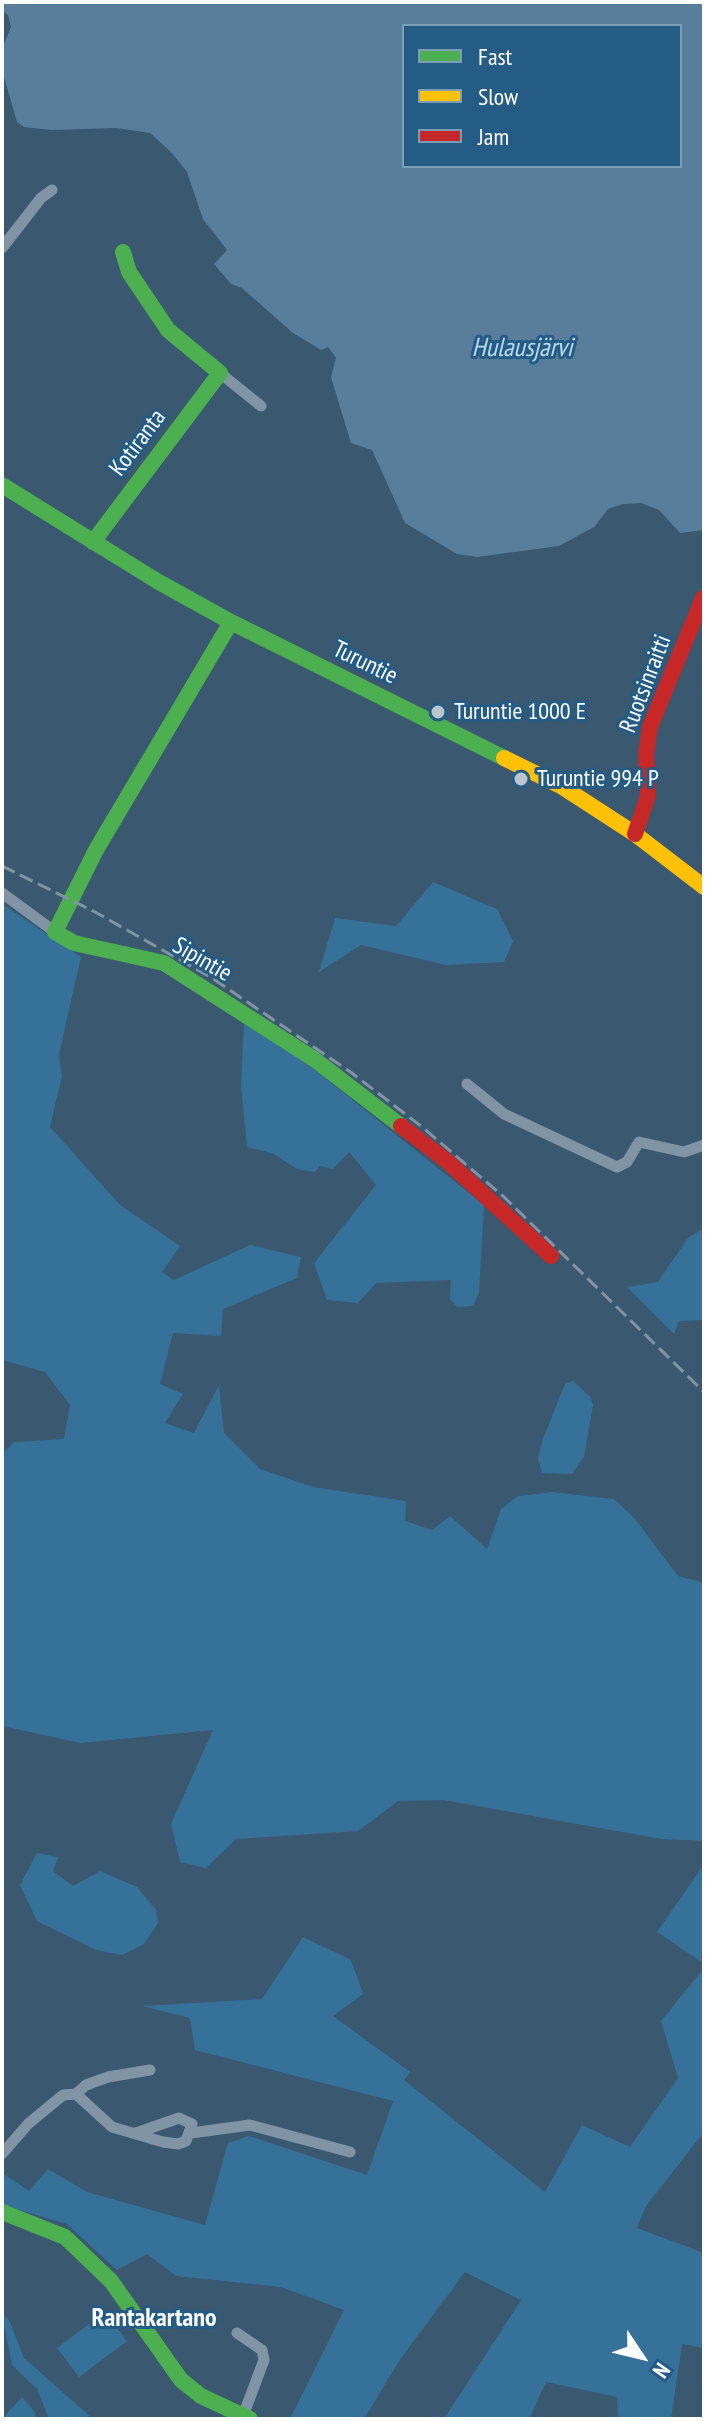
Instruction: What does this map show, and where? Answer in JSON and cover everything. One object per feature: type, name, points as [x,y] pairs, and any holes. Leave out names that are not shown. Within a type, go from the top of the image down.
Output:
[{"type":"street","points":[[2,248],[41,198],[52,190]]},
{"type":"street","points":[[123,252],[129,272],[168,330],[261,406]]},
{"type":"street","name":"Kotiranta","points":[[93,542],[220,373]]},
{"type":"street","name":"Turuntie","points":[[2,485],[231,622],[539,774],[635,834],[704,887]]},
{"type":"street","name":"Ruotsinraitti","points":[[635,834],[648,796],[646,754],[650,727],[703,598]]},
{"type":"street","points":[[2,893],[55,932],[96,850],[231,622]]},
{"type":"street","name":"Sipintie","points":[[55,932],[74,943],[164,963],[201,985],[314,1059],[448,1162],[551,1256]]},
{"type":"street","points":[[467,1084],[504,1114],[617,1167],[627,1162],[639,1142],[684,1152],[704,1145]]},
{"type":"street","points":[[2,2154],[54,2100],[76,2094],[86,2085],[108,2077],[150,2070]]},
{"type":"street","points":[[76,2094],[112,2127],[178,2144],[186,2141],[192,2124],[179,2118],[136,2133]]},
{"type":"street","points":[[191,2133],[250,2125],[350,2152]]},
{"type":"street","points":[[2,2212],[65,2237],[111,2281],[181,2380],[201,2396],[246,2417],[264,2360],[262,2350],[237,2333]]},
{"type":"shaded area","points":[[433,882],[497,909],[513,941],[504,962],[446,965],[361,945],[319,972],[335,918],[396,926]]},
{"type":"shaded area","points":[[2,904],[81,957],[59,1054],[62,1076],[50,1127],[120,1205],[180,1246],[162,1272],[174,1280],[250,1245],[301,1257],[297,1278],[223,1309],[221,1336],[173,1333],[160,1384],[183,1394],[165,1423],[194,1433],[219,1385],[224,1433],[260,1469],[313,1487],[406,1501],[405,1521],[432,1530],[450,1516],[487,1549],[501,1509],[518,1496],[552,1492],[614,1499],[635,1519],[678,1576],[704,1583],[704,1841],[661,1839],[444,1800],[398,1801],[358,1831],[236,1839],[206,1868],[180,1862],[171,1824],[213,1730],[81,1743],[2,1726],[2,1454],[14,1442],[64,1439],[70,1405],[45,1372],[2,1360]]},
{"type":"shaded area","points":[[244,1021],[310,1066],[484,1205],[479,1293],[473,1306],[457,1307],[450,1299],[451,1280],[376,1283],[358,1303],[327,1300],[314,1263],[376,1185],[349,1152],[333,1169],[320,1166],[315,1172],[297,1169],[272,1153],[247,1147],[241,1086]]},
{"type":"shaded area","points":[[704,1228],[704,1320],[679,1321],[674,1334],[627,1287],[658,1282],[688,1238]]},
{"type":"shaded area","points":[[573,1381],[590,1397],[593,1405],[584,1457],[572,1474],[542,1473],[538,1458],[543,1439],[565,1384]]},
{"type":"shaded area","points":[[37,1853],[58,1857],[53,1871],[73,1886],[100,1871],[137,1887],[156,1910],[158,1923],[144,1944],[122,1955],[96,1950],[37,1921],[20,1885]]},
{"type":"shaded area","points":[[704,1868],[704,1964],[657,1932]]},
{"type":"shaded area","points":[[303,1937],[351,1960],[363,1994],[333,2016],[410,2072],[404,2080],[545,2192],[582,2125],[630,2147],[678,2078],[661,2021],[704,1968],[704,2132],[646,2206],[637,2228],[704,2253],[704,2348],[682,2344],[671,2419],[618,2419],[617,2397],[546,2382],[529,2419],[444,2419],[521,2300],[465,2272],[401,2358],[364,2419],[290,2419],[344,2310],[281,2287],[176,2276],[147,2254],[117,2270],[67,2224],[2,2205],[2,2173],[29,2191],[48,2169],[87,2192],[205,2225],[228,2143],[249,2136],[367,2175],[393,2101],[195,2050],[190,2018],[142,2006],[262,1999]]},
{"type":"shaded area","points":[[105,2312],[127,2341],[79,2377],[57,2348]]},
{"type":"shaded area","points":[[2,2314],[9,2320],[24,2358],[93,2419],[49,2419],[37,2389],[12,2365]]},
{"type":"shaded area","points":[[22,2397],[35,2412],[35,2419],[2,2419]]},
{"type":"water","name":"Hulausjärvi","points":[[2,2],[704,2],[704,530],[680,533],[659,510],[641,503],[623,504],[608,509],[594,527],[559,546],[477,557],[457,554],[405,523],[372,450],[351,443],[331,377],[336,358],[328,347],[321,350],[293,333],[242,288],[231,284],[214,264],[227,250],[203,219],[187,172],[171,152],[150,133],[117,128],[52,130],[24,127],[17,122],[2,70],[2,49],[11,27],[8,15],[2,11]]},
{"type":"railway","points":[[2,866],[95,912],[212,978],[349,1071],[421,1126],[504,1197],[704,1392]]},
{"type":"traffic: fast","points":[[93,542],[220,373],[168,330],[129,272],[123,252]]},
{"type":"traffic: fast","points":[[2,485],[157,581],[231,622],[504,758]]},
{"type":"traffic: fast","points":[[231,622],[96,850],[55,932],[74,943],[164,963],[314,1059],[401,1126]]},
{"type":"traffic: fast","points":[[2,2212],[65,2237],[111,2281],[181,2380],[201,2396],[250,2419]]},
{"type":"traffic: slow","points":[[504,758],[561,786],[635,834],[704,887]]},
{"type":"traffic: jam","points":[[635,834],[648,796],[646,754],[650,727],[703,598]]},
{"type":"traffic: jam","points":[[401,1126],[448,1162],[551,1256]]},
{"type":"place","name":"Turuntie 1000 E","points":[[438,712]]},
{"type":"place","name":"Turuntie 994 P","points":[[521,779]]},
{"type":"district","name":"Rantakartano","points":[[154,2319]]}]
